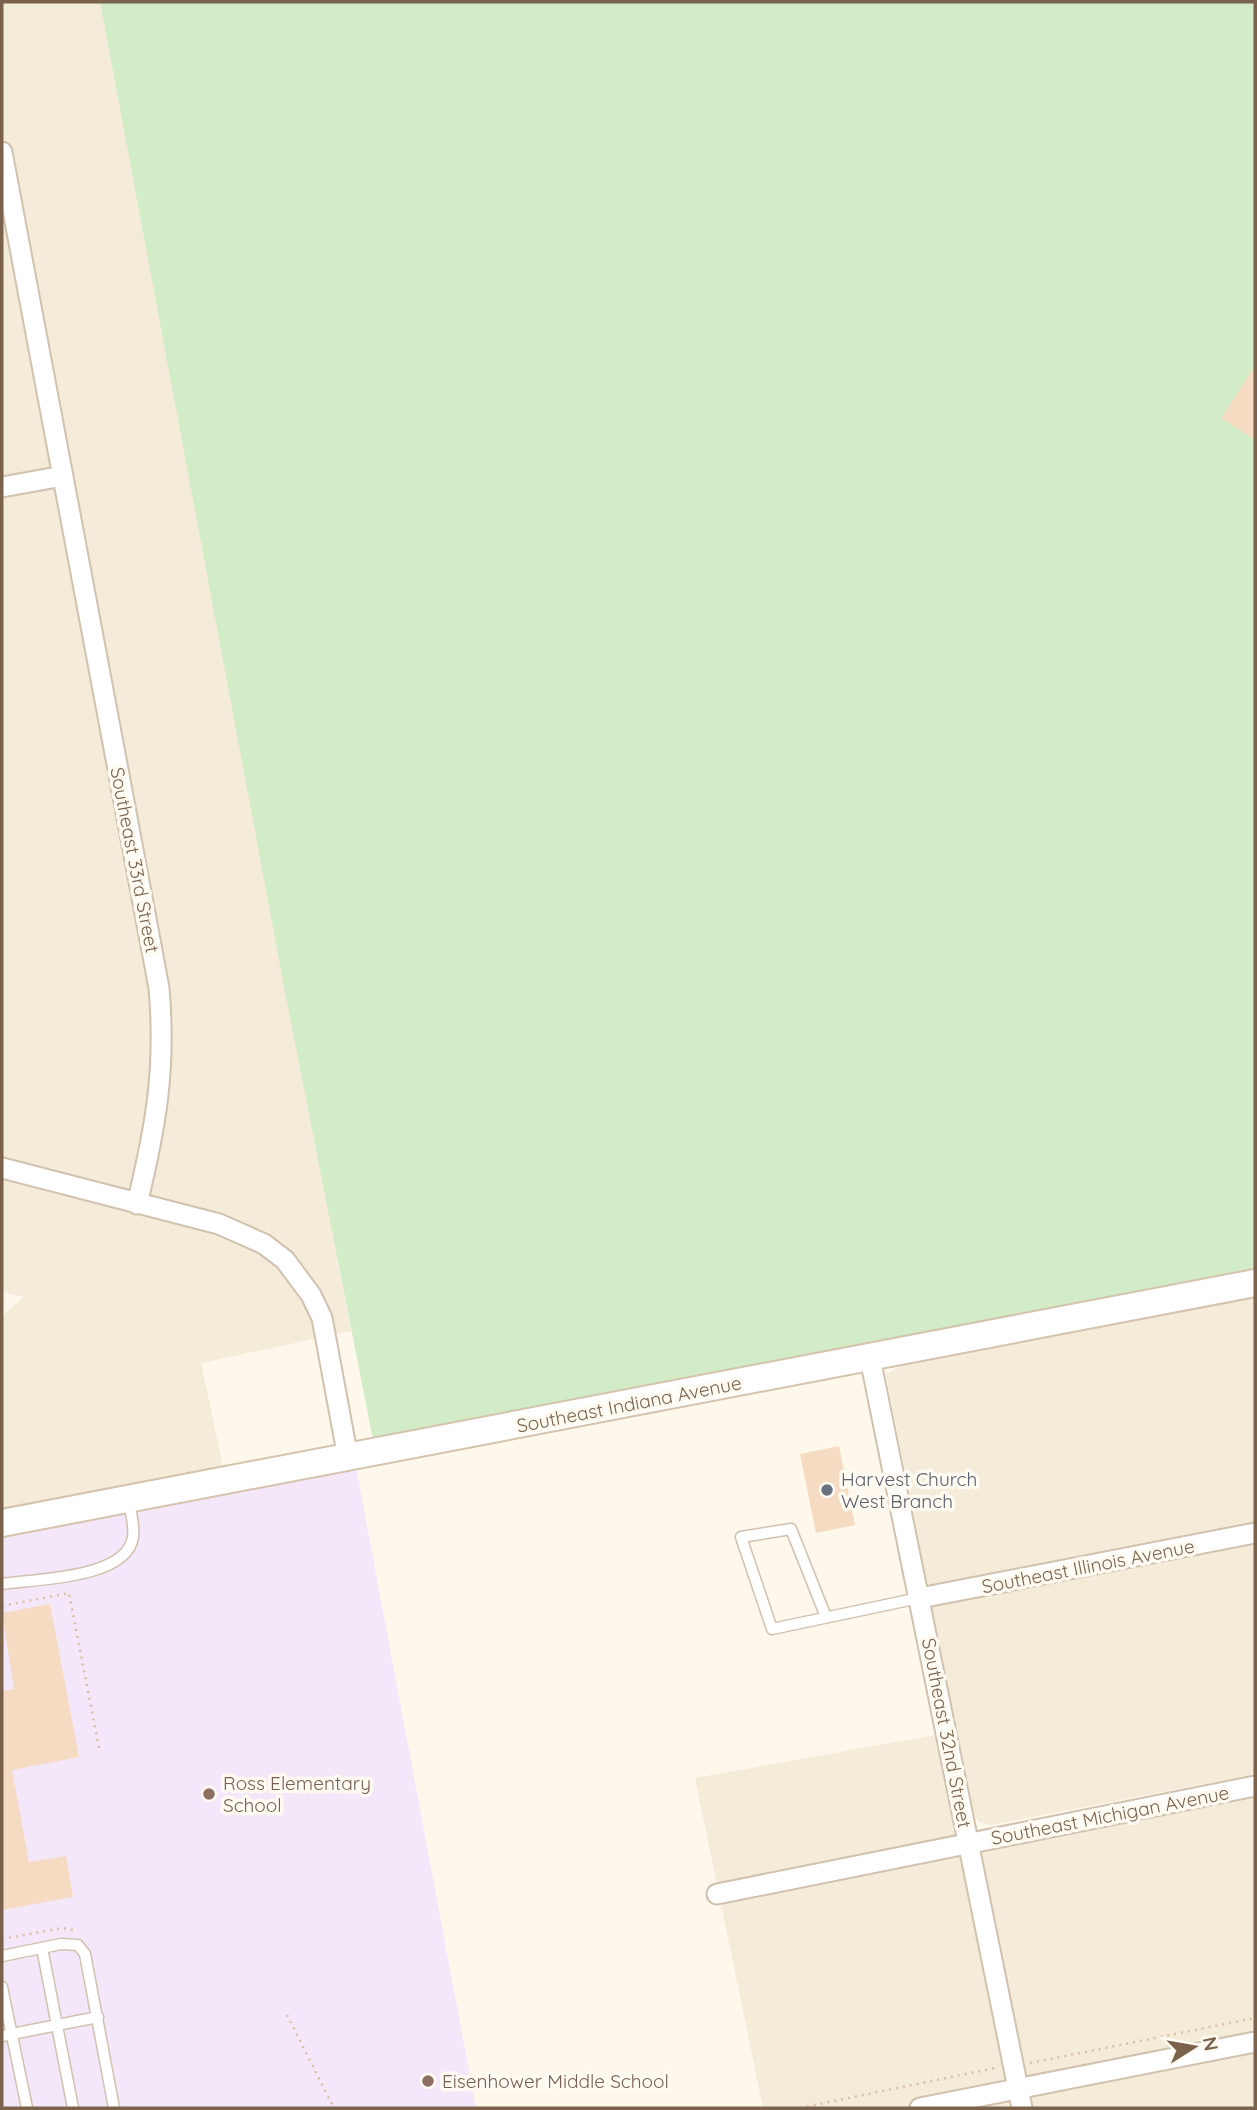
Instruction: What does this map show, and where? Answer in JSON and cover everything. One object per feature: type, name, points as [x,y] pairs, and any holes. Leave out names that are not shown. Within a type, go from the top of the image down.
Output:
[{"type":"street","name":"Southeast 33rd Street","points":[[2,152],[159,988],[162,1028],[160,1097],[137,1204]]},
{"type":"street","points":[[2,487],[62,476]]},
{"type":"street","points":[[2,1168],[240,1231],[264,1244],[296,1273],[322,1318],[348,1458]]},
{"type":"street","name":"Southeast Indiana Avenue","points":[[2,1523],[1255,1283]]},
{"type":"street","name":"Southeast 32nd Street","points":[[870,1358],[1020,2099]]},
{"type":"street","name":"Southeast Illinois Avenue","points":[[920,1598],[1255,1533]]},
{"type":"street","name":"Southeast Michigan Avenue","points":[[717,1894],[1255,1786]]},
{"type":"street","points":[[920,2108],[1020,2099],[1255,2042]]},
{"type":"lane","points":[[2,1584],[110,1566],[130,1546],[134,1535],[128,1498]]},
{"type":"lane","points":[[826,1616],[791,1529],[741,1537],[772,1629],[920,1598]]},
{"type":"lane","points":[[2,1956],[42,1948],[78,1945],[85,1954],[114,2108]]},
{"type":"lane","points":[[42,1948],[73,2108]]},
{"type":"lane","points":[[2,1987],[6,2035],[27,2108]]},
{"type":"lane","points":[[6,2035],[98,2017]]},
{"type":"path","points":[[2,1606],[69,1594],[100,1753]]},
{"type":"path","points":[[287,2015],[334,2108]]},
{"type":"path","points":[[800,2108],[1255,2018]]},
{"type":"shaded area","points":[[2,2],[100,2],[351,1331],[201,1363],[223,1466],[2,1509],[2,1316],[24,1297],[2,1292]]},
{"type":"shaded area","points":[[1255,1294],[1255,1774],[991,1825],[979,1822],[972,1812],[886,1374],[908,1363]]},
{"type":"shaded area","name":"Ross Elementary School","points":[[356,1467],[476,2108],[2,2108],[2,1534]]},
{"type":"shaded area","points":[[935,1735],[959,1856],[1255,1796],[1255,2108],[763,2108],[695,1778]]},
{"type":"green space","points":[[100,2],[1255,2],[1255,1268],[373,1440],[285,992]]},
{"type":"building","points":[[1255,366],[1255,440],[1221,418]]},
{"type":"building","name":"Harvest Church West Branch","points":[[839,1446],[855,1525],[816,1533],[800,1454]]},
{"type":"building","points":[[50,1604],[79,1757],[12,1770],[29,1862],[66,1856],[73,1897],[2,1910],[2,1691],[14,1689],[2,1613]]},
{"type":"place","name":"Harvest Church West Branch","points":[[827,1490]]},
{"type":"place","name":"Ross Elementary School","points":[[209,1794]]},
{"type":"place","name":"Eisenhower Middle School","points":[[428,2081]]}]
